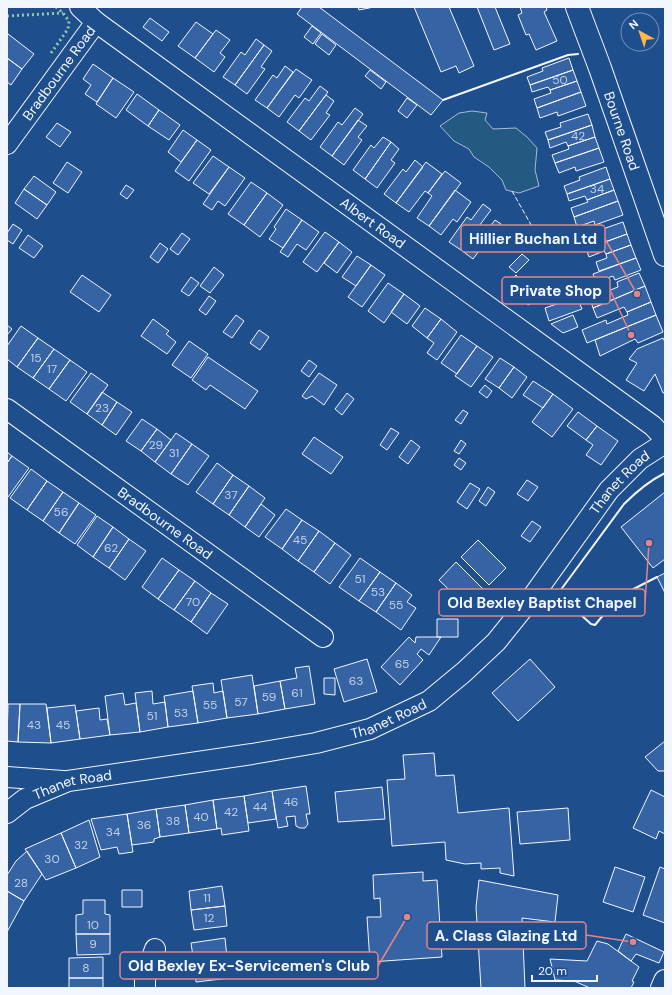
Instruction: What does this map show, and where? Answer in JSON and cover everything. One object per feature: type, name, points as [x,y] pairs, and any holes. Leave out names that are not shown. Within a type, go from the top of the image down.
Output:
[{"type":"main road","name":"Bourne Road","points":[[577,7],[600,68],[665,255]]},
{"type":"main road","points":[[662,988],[665,981]]},
{"type":"street","name":"Bradbourne Road","points":[[7,144],[90,12]]},
{"type":"street","name":"Albert Road","points":[[90,12],[654,426],[665,439]]},
{"type":"street","name":"Bradbourne Road","points":[[7,408],[324,637]]},
{"type":"street","name":"Thanet Road","points":[[7,813],[25,799],[68,781],[316,743],[370,729],[429,701],[464,672],[496,642],[533,596],[610,490],[640,459],[665,443]]},
{"type":"street","points":[[7,777],[68,781]]},
{"type":"street","points":[[145,988],[146,977],[155,949]]},
{"type":"shaded area","points":[[472,111],[487,113],[485,120],[493,129],[516,128],[537,148],[535,170],[539,186],[519,193],[506,190],[502,180],[489,167],[474,157],[469,149],[454,141],[440,126],[459,113]]},
{"type":"building","points":[[302,7],[319,7],[443,100],[431,115],[297,14]]},
{"type":"building","points":[[358,7],[374,7],[359,10]]},
{"type":"building","points":[[414,7],[449,7],[474,66],[459,73],[456,66],[441,72]]},
{"type":"building","points":[[477,7],[495,7],[510,44],[494,50]]},
{"type":"building","points":[[520,7],[546,7],[547,10],[544,12],[557,41],[536,50],[529,34],[526,35],[518,15],[522,13]]},
{"type":"building","points":[[150,18],[169,32],[162,41],[143,27]]},
{"type":"building","points":[[196,22],[213,34],[195,58],[178,46]]},
{"type":"building","points":[[312,26],[321,33],[313,44],[304,37]]},
{"type":"building","points":[[216,30],[230,40],[220,53],[225,57],[214,72],[195,58]]},
{"type":"building","points":[[8,34],[34,54],[22,69],[7,58]]},
{"type":"building","points":[[322,34],[336,45],[329,55],[315,44]]},
{"type":"building","points":[[256,39],[264,45],[235,85],[223,77],[241,52],[245,55]]},
{"type":"building","points":[[264,45],[272,51],[261,67],[265,69],[247,94],[235,85]]},
{"type":"building","points":[[7,58],[22,69],[11,85],[7,82]]},
{"type":"building","points":[[569,58],[573,70],[530,85],[527,77],[543,71],[542,68]]},
{"type":"building","points":[[93,64],[113,78],[97,102],[85,94],[91,85],[83,79]]},
{"type":"building","points":[[285,66],[293,72],[267,108],[255,100],[273,75],[277,78]]},
{"type":"building","points":[[296,69],[312,80],[299,98],[295,95],[279,117],[267,108]]},
{"type":"building","points":[[370,70],[386,82],[381,89],[365,76]]},
{"type":"building","points":[[573,70],[577,81],[550,90],[548,87],[532,92],[530,85]]},
{"type":"building","points":[[113,78],[134,92],[116,118],[96,104]]},
{"type":"building","points":[[577,81],[581,92],[537,108],[534,99],[551,93],[550,90]]},
{"type":"building","points":[[320,86],[328,92],[299,131],[287,122],[305,98],[309,101]]},
{"type":"building","points":[[581,92],[586,106],[558,116],[557,112],[540,118],[537,108]]},
{"type":"building","points":[[137,94],[159,110],[148,126],[126,110]]},
{"type":"building","points":[[326,95],[334,101],[326,113],[330,115],[311,140],[299,131]]},
{"type":"building","points":[[407,98],[417,105],[407,118],[398,111]]},
{"type":"building","points":[[355,108],[363,114],[332,156],[320,147],[338,122],[342,125]]},
{"type":"building","points":[[159,110],[180,125],[169,140],[148,126]]},
{"type":"building","points":[[588,114],[592,125],[548,140],[545,132],[561,127],[560,123]]},
{"type":"building","points":[[358,120],[367,126],[358,137],[362,140],[344,165],[332,156]]},
{"type":"building","points":[[57,123],[71,132],[60,147],[46,137]]},
{"type":"building","points":[[592,125],[595,137],[568,146],[566,142],[550,148],[548,140]]},
{"type":"building","points":[[183,130],[197,140],[181,162],[168,152]]},
{"type":"building","points":[[383,137],[391,142],[365,179],[353,170],[371,145],[374,148]]},
{"type":"building","points":[[595,137],[599,148],[555,163],[552,155],[569,149],[568,146]]},
{"type":"building","points":[[197,140],[211,150],[189,181],[175,171]]},
{"type":"building","points":[[391,142],[399,149],[391,160],[395,163],[377,188],[365,179]]},
{"type":"building","points":[[599,148],[604,162],[576,171],[575,167],[559,173],[555,163]]},
{"type":"building","points":[[213,156],[229,167],[209,194],[193,183]]},
{"type":"building","points":[[415,160],[423,167],[396,203],[384,194],[403,169],[406,172]]},
{"type":"building","points":[[67,162],[82,172],[68,193],[53,183]]},
{"type":"building","points":[[426,162],[442,174],[428,193],[425,191],[409,212],[396,203]]},
{"type":"building","points":[[229,167],[245,178],[225,206],[218,201],[212,210],[203,204]]},
{"type":"building","points":[[606,167],[610,179],[567,194],[564,186],[580,180],[579,177]]},
{"type":"building","points":[[445,171],[461,183],[429,226],[417,218],[432,196],[428,193]]},
{"type":"building","points":[[34,176],[56,192],[47,205],[24,189]]},
{"type":"building","points":[[610,179],[614,190],[587,200],[585,196],[569,201],[567,194]]},
{"type":"building","points":[[251,182],[267,193],[244,225],[228,214]]},
{"type":"building","points":[[126,185],[134,190],[127,199],[120,194]]},
{"type":"building","points":[[24,189],[47,205],[37,219],[15,203]]},
{"type":"building","points":[[455,190],[471,202],[457,222],[453,219],[441,235],[429,226]]},
{"type":"building","points":[[614,190],[618,201],[574,217],[571,208],[588,202],[587,200]]},
{"type":"building","points":[[267,193],[283,205],[260,237],[244,225]]},
{"type":"building","points":[[618,201],[623,215],[595,225],[594,221],[577,227],[574,217]]},
{"type":"building","points":[[483,204],[491,210],[461,250],[449,242],[467,217],[471,220]]},
{"type":"building","points":[[286,209],[302,220],[283,248],[269,239],[276,229],[274,227]]},
{"type":"building","points":[[302,220],[319,232],[306,250],[297,244],[288,257],[280,252]]},
{"type":"building","points":[[495,220],[501,224],[473,259],[461,250],[480,225],[487,230]]},
{"type":"building","points":[[623,222],[627,234],[586,249],[583,240],[598,234],[597,231]]},
{"type":"building","points":[[13,224],[22,230],[13,244],[7,240],[7,233]]},
{"type":"building","points":[[325,232],[339,242],[317,272],[303,262]]},
{"type":"building","points":[[182,233],[190,239],[178,255],[170,249]]},
{"type":"building","points":[[627,234],[631,245],[606,254],[604,251],[589,257],[586,249]]},
{"type":"building","points":[[28,235],[43,246],[34,258],[19,248]]},
{"type":"building","points":[[339,242],[352,252],[337,273],[324,263]]},
{"type":"building","points":[[160,243],[168,249],[158,263],[150,257]]},
{"type":"building","points":[[631,245],[636,258],[599,271],[596,262],[607,258],[606,254]]},
{"type":"building","points":[[522,254],[529,260],[516,273],[509,267]]},
{"type":"building","points":[[357,256],[371,265],[356,286],[342,277]]},
{"type":"building","points":[[636,258],[641,270],[615,280],[613,276],[596,282],[593,274]]},
{"type":"building","points":[[371,265],[385,275],[362,307],[348,297]]},
{"type":"building","points":[[214,267],[224,275],[210,293],[200,286]]},
{"type":"building","points":[[639,273],[645,286],[593,308],[590,298],[618,287],[617,282]]},
{"type":"building","points":[[82,275],[111,295],[99,312],[70,292]]},
{"type":"building","points":[[516,275],[522,282],[510,294],[503,287]]},
{"type":"building","points":[[191,277],[199,283],[189,296],[181,291]]},
{"type":"building","points":[[388,283],[404,294],[384,323],[368,311]]},
{"type":"building","points":[[645,286],[651,302],[627,312],[624,307],[597,318],[593,308]]},
{"type":"building","points":[[539,288],[544,296],[528,305],[523,297]]},
{"type":"building","points":[[404,294],[420,306],[407,324],[391,312]]},
{"type":"building","points":[[209,296],[216,301],[206,315],[199,310]]},
{"type":"building","points":[[577,297],[582,309],[549,321],[545,308]]},
{"type":"building","points":[[651,302],[656,315],[587,343],[582,330],[606,320],[607,324],[628,315],[627,312]]},
{"type":"building","points":[[425,308],[441,319],[427,338],[412,326]]},
{"type":"building","points":[[236,315],[244,321],[232,338],[223,332]]},
{"type":"building","points":[[573,315],[578,327],[563,333],[551,324]]},
{"type":"building","points":[[656,315],[663,332],[638,343],[635,339],[600,356],[595,340]]},
{"type":"building","points":[[153,319],[169,331],[166,334],[176,342],[167,354],[141,336]]},
{"type":"building","points":[[441,319],[457,332],[437,360],[427,353],[434,343],[427,338]]},
{"type":"building","points":[[7,325],[12,329],[7,335]]},
{"type":"building","points":[[21,326],[38,338],[17,367],[7,359],[7,346]]},
{"type":"building","points":[[259,330],[269,337],[260,350],[250,343]]},
{"type":"building","points":[[461,335],[477,346],[457,374],[441,363]]},
{"type":"building","points":[[38,338],[54,349],[33,378],[17,367]]},
{"type":"building","points":[[663,338],[665,342],[665,393],[663,393],[655,374],[644,391],[626,380],[637,363],[629,359],[637,349]]},
{"type":"building","points":[[189,341],[208,354],[191,378],[172,365]]},
{"type":"building","points":[[477,346],[493,357],[471,387],[455,376]]},
{"type":"building","points":[[54,349],[70,360],[49,389],[33,378]]},
{"type":"building","points":[[208,357],[258,391],[245,409],[210,385],[206,390],[192,380]]},
{"type":"building","points":[[500,358],[514,367],[499,388],[485,379]]},
{"type":"building","points":[[70,360],[87,372],[66,401],[49,389]]},
{"type":"building","points":[[309,360],[317,366],[309,377],[301,371]]},
{"type":"building","points":[[514,367],[527,377],[512,398],[499,388]]},
{"type":"building","points":[[91,373],[108,385],[87,414],[70,402]]},
{"type":"building","points":[[319,373],[337,385],[324,405],[312,396],[306,399],[302,396]]},
{"type":"building","points":[[533,381],[553,394],[543,408],[523,395]]},
{"type":"building","points":[[485,385],[492,391],[487,398],[479,392]]},
{"type":"building","points":[[102,392],[117,402],[102,425],[87,414]]},
{"type":"building","points":[[347,393],[354,399],[342,415],[335,409]]},
{"type":"building","points":[[553,394],[573,409],[552,437],[532,422]]},
{"type":"building","points":[[117,402],[132,412],[116,435],[102,425]]},
{"type":"building","points":[[463,410],[468,413],[461,424],[455,420]]},
{"type":"building","points":[[578,412],[597,426],[586,440],[567,426]]},
{"type":"building","points":[[142,419],[157,429],[141,451],[126,441]]},
{"type":"building","points":[[597,426],[618,441],[601,465],[586,455],[593,445],[586,440]]},
{"type":"building","points":[[391,428],[399,433],[387,450],[380,445]]},
{"type":"building","points":[[157,429],[171,440],[155,462],[141,451]]},
{"type":"building","points":[[176,433],[192,444],[171,474],[155,462]]},
{"type":"building","points":[[314,437],[343,457],[331,474],[302,454]]},
{"type":"building","points":[[411,440],[420,447],[408,464],[399,457]]},
{"type":"building","points":[[461,440],[466,444],[459,454],[454,451]]},
{"type":"building","points":[[192,444],[209,456],[188,485],[171,474]]},
{"type":"building","points":[[7,452],[12,456],[7,463]]},
{"type":"building","points":[[12,456],[29,468],[8,497],[7,463]]},
{"type":"building","points":[[459,458],[466,463],[461,470],[454,465]]},
{"type":"building","points":[[217,463],[233,475],[213,504],[196,492]]},
{"type":"building","points":[[31,469],[47,481],[27,510],[10,498]]},
{"type":"building","points":[[233,475],[249,486],[229,515],[213,504]]},
{"type":"building","points":[[527,480],[538,487],[528,501],[517,494]]},
{"type":"building","points":[[47,481],[63,492],[43,521],[27,510]]},
{"type":"building","points":[[470,483],[480,489],[467,509],[457,502]]},
{"type":"building","points":[[249,486],[265,498],[245,527],[229,515]]},
{"type":"building","points":[[488,487],[495,492],[486,506],[479,501]]},
{"type":"building","points":[[63,492],[79,503],[59,533],[43,521]]},
{"type":"building","points":[[665,492],[665,559],[653,568],[621,527]]},
{"type":"building","points":[[79,503],[96,515],[75,544],[59,533]]},
{"type":"building","points":[[261,504],[275,515],[259,537],[245,527]]},
{"type":"building","points":[[286,509],[302,520],[282,549],[265,537]]},
{"type":"building","points":[[97,516],[113,527],[93,557],[77,545]]},
{"type":"building","points":[[302,520],[319,531],[298,561],[282,549]]},
{"type":"building","points":[[532,521],[541,527],[530,542],[521,536]]},
{"type":"building","points":[[113,527],[129,539],[109,568],[93,557]]},
{"type":"building","points":[[319,531],[335,543],[314,572],[298,561]]},
{"type":"building","points":[[129,539],[146,551],[125,580],[109,568]]},
{"type":"building","points":[[478,540],[506,568],[489,585],[461,557]]},
{"type":"building","points":[[335,543],[351,555],[330,584],[314,572]]},
{"type":"building","points":[[162,558],[179,570],[158,599],[142,587]]},
{"type":"building","points":[[360,558],[380,572],[359,601],[339,587]]},
{"type":"building","points":[[456,562],[484,590],[467,607],[439,580]]},
{"type":"building","points":[[179,570],[195,581],[174,610],[158,599]]},
{"type":"building","points":[[380,572],[396,583],[376,612],[359,601]]},
{"type":"building","points":[[665,573],[665,593],[657,577]]},
{"type":"building","points":[[195,581],[211,593],[191,622],[174,610]]},
{"type":"building","points":[[396,583],[412,595],[407,602],[416,608],[401,630],[376,612]]},
{"type":"building","points":[[211,593],[228,604],[207,634],[191,622]]},
{"type":"building","points":[[437,619],[458,619],[458,637],[437,637]]},
{"type":"building","points":[[409,637],[415,643],[416,637],[441,637],[429,655],[421,649],[417,654],[423,660],[400,685],[381,667]]},
{"type":"building","points":[[367,659],[377,692],[344,702],[334,669]]},
{"type":"building","points":[[530,659],[555,687],[518,721],[492,693]]},
{"type":"building","points":[[309,666],[315,704],[285,709],[280,681],[297,678],[295,668]]},
{"type":"building","points":[[252,675],[258,714],[227,718],[221,680]]},
{"type":"building","points":[[324,678],[335,678],[335,695],[324,694]]},
{"type":"building","points":[[280,681],[285,709],[258,714],[254,686]]},
{"type":"building","points":[[213,683],[214,693],[223,691],[227,718],[198,723],[192,686]]},
{"type":"building","points":[[152,691],[153,704],[165,702],[168,727],[140,732],[135,693]]},
{"type":"building","points":[[193,691],[198,723],[168,727],[164,696]]},
{"type":"building","points":[[123,693],[125,705],[136,703],[140,732],[110,735],[105,696]]},
{"type":"building","points":[[8,704],[20,704],[18,742],[7,741]]},
{"type":"building","points":[[20,704],[46,704],[51,743],[18,742]]},
{"type":"building","points":[[75,705],[80,739],[51,743],[47,708]]},
{"type":"building","points":[[99,708],[100,720],[107,719],[110,735],[80,739],[76,711]]},
{"type":"building","points":[[665,741],[665,771],[658,771],[645,757]]},
{"type":"building","points":[[434,753],[436,776],[454,775],[458,813],[509,808],[514,876],[500,873],[500,868],[481,869],[481,863],[465,864],[446,860],[445,842],[392,846],[387,780],[405,779],[403,755]]},
{"type":"building","points":[[306,786],[310,814],[306,814],[308,824],[305,828],[300,828],[296,826],[295,816],[286,817],[288,826],[278,828],[272,791]]},
{"type":"building","points":[[382,787],[385,819],[338,822],[335,792]]},
{"type":"building","points":[[651,790],[665,797],[665,834],[659,831],[656,839],[633,828]]},
{"type":"building","points":[[272,791],[276,819],[248,823],[244,796]]},
{"type":"building","points":[[244,796],[249,831],[222,835],[221,828],[217,829],[213,800]]},
{"type":"building","points":[[213,800],[217,829],[189,833],[185,805]]},
{"type":"building","points":[[185,805],[189,833],[160,837],[156,809]]},
{"type":"building","points":[[568,808],[570,840],[520,844],[517,812]]},
{"type":"building","points":[[156,809],[160,837],[154,839],[154,842],[132,845],[127,814]]},
{"type":"building","points":[[127,814],[133,852],[119,854],[117,847],[101,850],[91,819]]},
{"type":"building","points":[[89,820],[100,857],[76,868],[61,833]]},
{"type":"building","points":[[61,833],[76,868],[46,880],[25,849]]},
{"type":"building","points":[[27,851],[42,874],[24,901],[7,891],[7,875],[16,861]]},
{"type":"building","points":[[615,867],[645,877],[633,912],[603,902]]},
{"type":"building","points":[[660,867],[665,869],[665,923],[643,915]]},
{"type":"building","points":[[423,872],[423,881],[437,880],[442,957],[370,962],[367,917],[381,917],[380,898],[374,899],[373,875]]},
{"type":"building","points":[[479,880],[558,895],[555,922],[522,918],[525,988],[481,988],[476,907]]},
{"type":"building","points":[[222,886],[225,906],[191,910],[189,891]]},
{"type":"building","points":[[122,890],[142,890],[142,907],[122,907]]},
{"type":"building","points":[[7,891],[24,901],[7,932]]},
{"type":"building","points":[[83,900],[105,900],[105,914],[110,915],[110,934],[76,934],[76,915],[83,914]]},
{"type":"building","points":[[225,906],[227,926],[194,930],[191,910]]},
{"type":"building","points":[[76,934],[110,934],[110,954],[77,955]]},
{"type":"building","points":[[626,934],[664,952],[659,963],[636,954],[631,961],[618,951]]},
{"type":"building","points":[[225,938],[227,958],[194,963],[191,943]]},
{"type":"building","points":[[597,941],[608,944],[639,967],[632,981],[634,982],[631,988],[590,988],[574,981],[555,980],[550,959],[587,961]]},
{"type":"building","points":[[103,957],[103,978],[69,978],[69,958]]},
{"type":"building","points":[[227,958],[230,978],[196,982],[194,963]]},
{"type":"building","points":[[69,978],[103,978],[103,988],[69,988]]},
{"type":"hedge","points":[[51,53],[68,29],[69,21],[56,7]]},
{"type":"hedge","points":[[7,16],[63,13]]},
{"type":"fence","points":[[512,191],[543,246]]},
{"type":"wall","points":[[443,100],[568,55],[578,54]]},
{"type":"wall","points":[[657,577],[618,597],[595,625],[591,624],[559,595],[560,591],[624,504],[643,487],[665,473]]},
{"type":"place","name":"Hillier Buchan Ltd","points":[[637,294]]},
{"type":"place","name":"Private Shop","points":[[631,335]]},
{"type":"place","name":"Old Bexley Baptist Chapel","points":[[649,543]]},
{"type":"place","name":"Old Bexley Ex-Servicemen's Club","points":[[407,917]]},
{"type":"place","name":"A. Class Glazing Ltd","points":[[633,942]]}]
